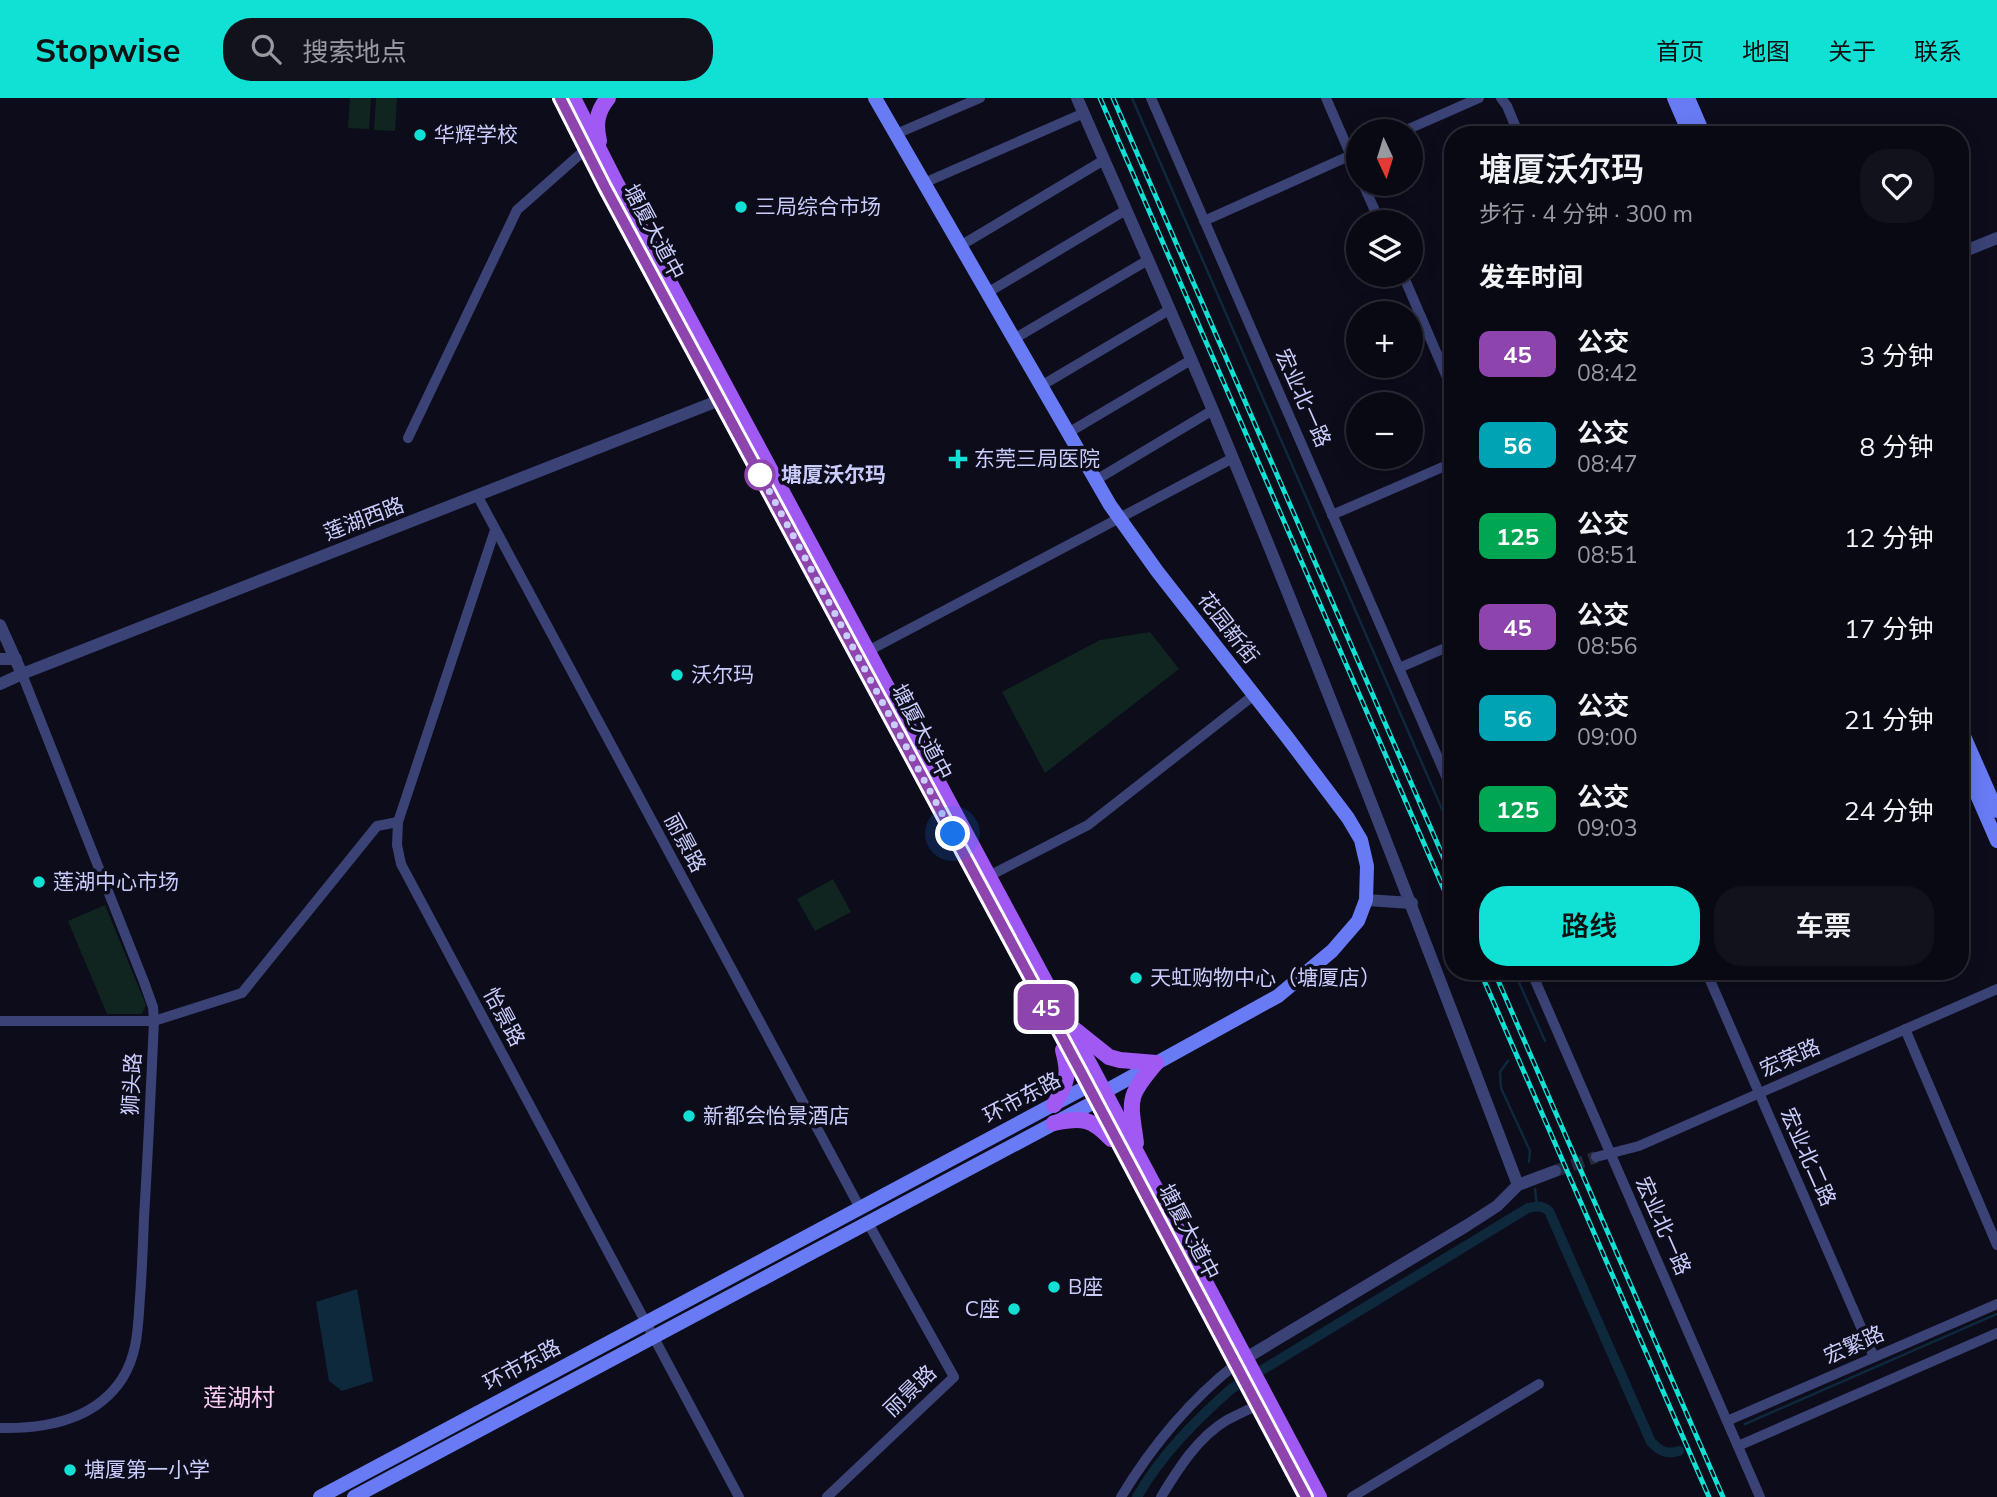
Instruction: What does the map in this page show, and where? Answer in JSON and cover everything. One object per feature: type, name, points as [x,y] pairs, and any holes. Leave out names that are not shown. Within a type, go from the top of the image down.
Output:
[{"type":"main road","points":[[603,157],[597,136],[597,120],[601,107],[608,98]]},
{"type":"main road","name":"花园新街","points":[[875,98],[1119,518],[1348,818],[1361,840],[1367,866],[1366,900],[1358,920],[1332,951],[1278,996],[1096,1093]]},
{"type":"main road","points":[[1674,98],[1686,126]]},
{"type":"main road","points":[[1688,98],[1700,126]]},
{"type":"main road","name":"塘厦大道中","points":[[571,99],[989,876],[1096,1093],[1243,1365],[1306,1497]]},
{"type":"main road","name":"塘厦大道中","points":[[571,99],[586,149],[1062,1026]]},
{"type":"main road","points":[[1969,747],[1997,811]]},
{"type":"main road","points":[[1969,777],[1997,841]]},
{"type":"main road","points":[[1062,1026],[1109,1057],[1156,1063]]},
{"type":"main road","points":[[1054,1105],[1066,1083],[1068,1070],[1062,1026]]},
{"type":"main road","points":[[1132,1156],[1133,1095],[1139,1083],[1156,1063]]},
{"type":"main road","name":"环市东路","points":[[320,1497],[1054,1105],[1096,1093]]},
{"type":"main road","name":"环市东路","points":[[355,1497],[1054,1123],[1096,1093]]},
{"type":"main road","points":[[1054,1123],[1075,1119],[1093,1123],[1132,1156]]},
{"type":"main road","name":"塘厦大道中","points":[[1258,1398],[1319,1497]]},
{"type":"street","points":[[896,134],[980,98]]},
{"type":"street","points":[[1077,98],[1233,458],[1412,903],[1518,1185]]},
{"type":"street","name":"宏业北一路","points":[[1151,98],[1444,772]]},
{"type":"street","points":[[1326,98],[1346,138]]},
{"type":"street","points":[[1423,123],[1479,98]]},
{"type":"street","points":[[1501,98],[1515,126]]},
{"type":"street","points":[[924,183],[1084,113]]},
{"type":"street","points":[[408,438],[517,209],[586,149]]},
{"type":"street","points":[[1204,220],[1346,158]]},
{"type":"street","points":[[960,246],[1104,160]]},
{"type":"street","points":[[987,292],[1126,210]]},
{"type":"street","points":[[1969,249],[1997,238]]},
{"type":"street","points":[[1014,340],[1148,260]]},
{"type":"street","points":[[1408,287],[1444,370]]},
{"type":"street","points":[[1041,386],[1169,310]]},
{"type":"street","points":[[1068,433],[1191,360]]},
{"type":"street","name":"莲湖西路","points":[[0,684],[720,400]]},
{"type":"street","points":[[1096,480],[1213,410]]},
{"type":"street","points":[[868,651],[1233,458]]},
{"type":"street","points":[[1332,514],[1444,466]]},
{"type":"street","name":"丽景路","points":[[477,495],[860,1208]]},
{"type":"street","name":"怡景路","points":[[495,530],[398,822],[397,845],[401,864],[739,1497]]},
{"type":"street","points":[[0,625],[22,674]]},
{"type":"street","points":[[1399,668],[1444,648]]},
{"type":"street","points":[[0,659],[16,659]]},
{"type":"street","name":"狮头路","points":[[0,1428],[37,1428],[78,1416],[111,1393],[132,1359],[137,1340],[142,1272],[154,1021],[153,1007],[144,982],[22,674]]},
{"type":"street","points":[[989,876],[1088,825],[1254,695]]},
{"type":"street","points":[[0,1021],[154,1021],[242,993],[377,826],[398,822]]},
{"type":"street","points":[[1366,900],[1412,903]]},
{"type":"street","name":"宏业北一路","points":[[1535,980],[1760,1497]]},
{"type":"street","name":"宏业北二路","points":[[1710,980],[1874,1357]]},
{"type":"street","name":"宏荣路","points":[[1597,1157],[1639,1146],[1997,989]]},
{"type":"street","points":[[1905,1029],[1997,1245]]},
{"type":"street","points":[[1121,1497],[1164,1433],[1198,1396],[1497,1206],[1518,1185],[1555,1171]]},
{"type":"street","name":"丽景路","points":[[828,1497],[954,1377],[868,1223]]},
{"type":"street","name":"宏繁路","points":[[1727,1421],[1997,1304]]},
{"type":"street","points":[[1738,1446],[1997,1332]]},
{"type":"street","points":[[1352,1497],[1539,1384]]},
{"type":"street","points":[[1161,1497],[1203,1439],[1258,1398]]},
{"type":"green space","points":[[350,98],[371,98],[369,129],[348,128]]},
{"type":"green space","points":[[376,98],[397,98],[395,131],[374,130]]},
{"type":"green space","points":[[1150,632],[1179,669],[1045,773],[1002,692],[1100,640]]},
{"type":"green space","points":[[833,879],[851,912],[815,931],[797,899]]},
{"type":"green space","points":[[105,905],[146,1005],[142,1014],[107,1014],[68,921]]},
{"type":"water","points":[[357,1289],[373,1381],[342,1391],[329,1381],[316,1302]]},
{"type":"waterway","points":[[1132,98],[1444,814]]},
{"type":"waterway","points":[[1518,980],[1545,1041]]},
{"type":"waterway","points":[[1508,1061],[1500,1072],[1501,1088],[1530,1151],[1529,1162]]},
{"type":"waterway","points":[[1535,1189],[1537,1206]]},
{"type":"waterway","points":[[1137,1497],[1180,1439],[1231,1389],[1528,1208],[1537,1206],[1549,1211],[1651,1442],[1657,1448],[1670,1453],[1679,1451]]},
{"type":"waterway","points":[[1745,1424],[1997,1314]]},
{"type":"tunnel","points":[[1555,1171],[1596,1157]]},
{"type":"railway","points":[[1100,98],[1444,890]]},
{"type":"railway","points":[[1113,98],[1444,859]]},
{"type":"railway","points":[[1484,980],[1709,1497]]},
{"type":"railway","points":[[1498,980],[1723,1497]]},
{"type":"bus line","name":"45","points":[[560,98],[605,187],[1306,1497]]},
{"type":"place","name":"华辉学校","points":[[420,135]]},
{"type":"place","name":"三局综合市场","points":[[741,207]]},
{"type":"place","name":"东莞三局医院","points":[[958,459]]},
{"type":"place","name":"塘厦沃尔玛","points":[[760,475]]},
{"type":"place","name":"沃尔玛","points":[[677,675]]},
{"type":"place","name":"莲湖中心市场","points":[[39,882]]},
{"type":"place","name":"天虹购物中心（塘厦店）","points":[[1136,978]]},
{"type":"place","name":"新都会怡景酒店","points":[[689,1116]]},
{"type":"place","name":"B座","points":[[1054,1287]]},
{"type":"place","name":"C座","points":[[1014,1309]]},
{"type":"place","name":"塘厦第一小学","points":[[70,1470]]},
{"type":"district","name":"莲湖村","points":[[239,1398]]},
{"type":"route","points":[[760,475],[759,472],[953,834]]}]
